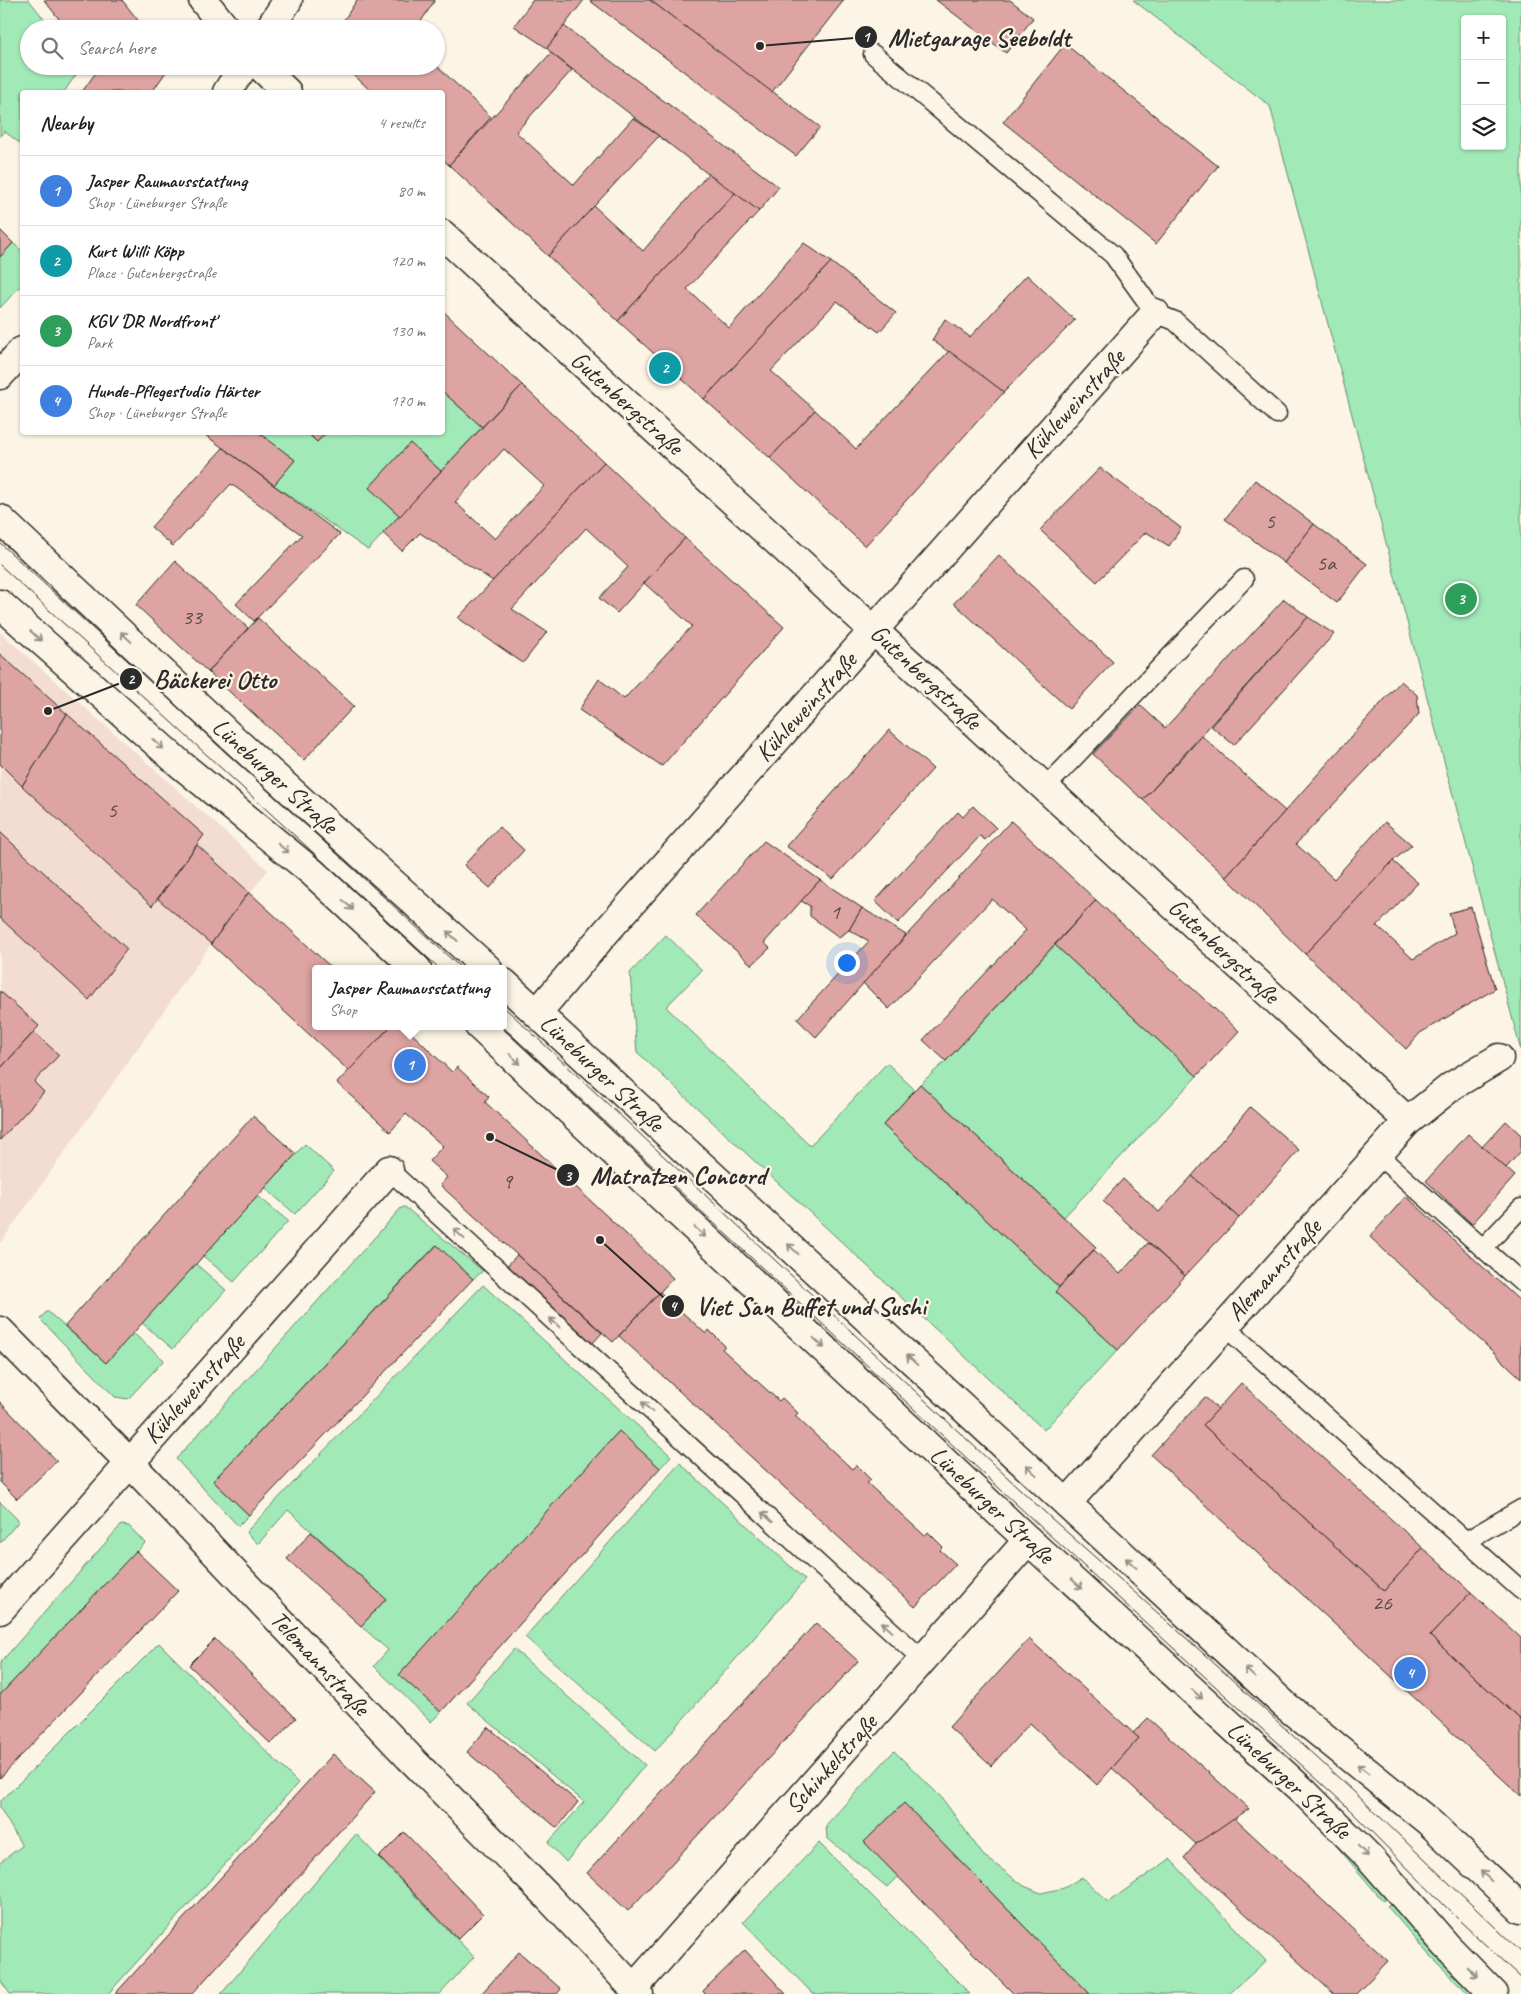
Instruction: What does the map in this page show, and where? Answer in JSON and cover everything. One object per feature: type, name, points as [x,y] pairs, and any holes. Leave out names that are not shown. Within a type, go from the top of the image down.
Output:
[{"type":"street","points":[[202,0],[219,20]]},
{"type":"street","points":[[275,20],[288,0]]},
{"type":"street","points":[[228,90],[238,75]]},
{"type":"street","points":[[270,75],[286,90]]},
{"type":"street","name":"Gutenbergstraße","points":[[445,237],[1408,1120]]},
{"type":"street","name":"Kühleweinstraße","points":[[537,1012],[1155,313]]},
{"type":"street","points":[[0,375],[20,353]]},
{"type":"street","name":"Lüneburger Straße","points":[[0,519],[230,736],[484,965]]},
{"type":"street","name":"Lüneburger Straße","points":[[0,604],[179,763],[312,872],[412,965]]},
{"type":"street","name":"Lüneburger Straße","points":[[507,986],[1286,1706],[1410,1806],[1521,1909]]},
{"type":"street","name":"Lüneburger Straße","points":[[483,1030],[1028,1540],[1338,1824],[1446,1946],[1494,1994]]},
{"type":"street","name":"Alemannstraße","points":[[1067,1503],[1408,1120],[1452,1086],[1499,1058]]},
{"type":"street","name":"Kühleweinstraße","points":[[0,1610],[389,1170]]},
{"type":"street","name":"Telemannstraße","points":[[0,1331],[129,1462],[409,1757],[637,1991]]},
{"type":"street","name":"Schinkelstraße","points":[[637,1991],[1028,1540]]},
{"type":"lane","points":[[873,54],[1113,255],[1155,313],[1175,321],[1277,414]]},
{"type":"lane","points":[[1046,787],[1244,579]]},
{"type":"lane","points":[[1378,1155],[1521,1282]]},
{"type":"lane","points":[[389,1170],[923,1660]]},
{"type":"lane","points":[[1483,1248],[1521,1208]]},
{"type":"lane","points":[[1224,1326],[1521,1590]]},
{"type":"lane","points":[[1466,1541],[1521,1509]]},
{"type":"shaded area","points":[[0,632],[268,870],[211,944],[0,1244]]},
{"type":"green space","points":[[0,0],[29,0],[45,20],[20,20],[20,75],[76,75],[65,90],[20,90],[20,143],[4,131],[0,137]]},
{"type":"green space","points":[[1133,0],[1521,0],[1521,1051],[1270,106]]},
{"type":"green space","points":[[13,243],[20,249],[20,286],[0,308],[0,257]]},
{"type":"green space","points":[[445,394],[482,427],[441,471],[410,444],[370,487],[400,516],[368,550],[274,485],[295,460],[261,435],[309,435],[317,442],[325,435],[445,435]]},
{"type":"green space","points":[[666,935],[702,970],[666,1007],[810,1146],[887,1063],[915,1090],[883,1125],[1059,1287],[1055,1292],[1118,1350],[1044,1430],[637,1052],[630,973]]},
{"type":"green space","points":[[1055,945],[1197,1076],[1064,1217],[920,1084],[946,1061]]},
{"type":"green space","points":[[305,1144],[334,1171],[295,1214],[265,1188]]},
{"type":"green space","points":[[258,1196],[288,1221],[234,1282],[203,1256]]},
{"type":"green space","points":[[405,1207],[483,1271],[473,1279],[436,1245],[213,1481],[249,1515],[238,1526],[176,1459],[401,1208]]},
{"type":"green space","points":[[196,1264],[226,1290],[173,1349],[142,1323]]},
{"type":"green space","points":[[483,1285],[671,1456],[660,1468],[619,1432],[400,1675],[441,1712],[431,1722],[374,1666],[388,1650],[361,1626],[386,1599],[288,1510],[258,1544],[246,1532]]},
{"type":"green space","points":[[47,1311],[106,1363],[133,1333],[164,1360],[128,1399],[115,1397],[40,1319]]},
{"type":"green space","points":[[680,1463],[805,1580],[655,1751],[525,1637]]},
{"type":"green space","points":[[0,1502],[19,1521],[0,1543]]},
{"type":"green space","points":[[121,1525],[129,1526],[145,1543],[0,1695],[0,1663]]},
{"type":"green space","points":[[1071,1591],[1329,1826],[1388,1897],[1383,1901],[1323,1830],[1062,1592]]},
{"type":"green space","points":[[159,1643],[298,1783],[108,1994],[10,1994],[0,1980],[0,1862],[22,1846],[0,1808],[0,1802]]},
{"type":"green space","points":[[514,1649],[645,1765],[566,1862],[548,1843],[584,1802],[467,1703]]},
{"type":"green space","points":[[894,1751],[942,1798],[983,1855],[1024,1886],[1041,1893],[1064,1888],[1082,1877],[1108,1902],[1170,1859],[1266,1961],[1229,1994],[1090,1994],[904,1803],[865,1842],[898,1876],[887,1887],[827,1838],[826,1825]]},
{"type":"green space","points":[[356,1834],[474,1957],[440,1994],[221,1994]]},
{"type":"green space","points":[[819,1843],[970,1994],[813,1994],[743,1922]]},
{"type":"green space","points":[[1392,1903],[1434,1953],[1477,1994],[1469,1994],[1429,1955],[1387,1906]]},
{"type":"building","points":[[44,0],[122,0],[138,20],[60,20]]},
{"type":"building","points":[[357,0],[435,0],[422,20],[344,20]]},
{"type":"building","points":[[533,0],[584,0],[547,48],[514,26]]},
{"type":"building","points":[[589,0],[650,0],[820,127],[796,156]]},
{"type":"building","points":[[650,0],[844,0],[772,92]]},
{"type":"building","points":[[936,0],[1010,0],[1033,18],[1006,53]]},
{"type":"building","points":[[564,26],[779,187],[759,211],[551,53],[547,48]]},
{"type":"building","points":[[1065,44],[1218,166],[1156,244],[1003,122]]},
{"type":"building","points":[[551,53],[572,70],[516,132],[574,185],[633,118],[659,136],[548,256],[449,165]]},
{"type":"building","points":[[445,74],[491,117],[449,165],[445,162],[445,90],[370,90],[354,75]]},
{"type":"building","points":[[94,75],[164,75],[153,90],[83,90]]},
{"type":"building","points":[[708,174],[735,193],[618,321],[548,256],[594,206],[643,251]]},
{"type":"building","points":[[735,193],[759,211],[687,289],[729,328],[804,243],[831,262],[704,399],[618,321]]},
{"type":"building","points":[[0,230],[13,243],[0,257]]},
{"type":"building","points":[[831,262],[896,313],[879,332],[837,301],[771,371],[815,410],[770,458],[704,399]]},
{"type":"building","points":[[1027,275],[1075,320],[1004,392],[932,340],[945,319],[970,337]]},
{"type":"building","points":[[445,313],[522,385],[482,427],[445,394]]},
{"type":"building","points":[[949,351],[1004,392],[865,546],[770,458],[815,410],[856,449]]},
{"type":"building","points":[[522,385],[604,462],[493,581],[420,533],[402,551],[383,533]],"holes":[[[504,449],[544,486],[495,539],[455,502]]]},
{"type":"building","points":[[205,435],[262,435],[295,460],[274,485]]},
{"type":"building","points":[[310,435],[323,435],[317,442]]},
{"type":"building","points":[[410,443],[441,471],[400,516],[369,488]]},
{"type":"building","points":[[223,448],[340,534],[254,621],[236,604],[302,535],[231,484],[173,546],[151,527]]},
{"type":"building","points":[[604,462],[685,538],[617,613],[599,598],[628,567],[586,528],[512,609],[547,632],[523,663],[458,618]]},
{"type":"building","points":[[1100,468],[1181,528],[1169,546],[1146,532],[1097,582],[1040,530]]},
{"type":"building","points":[[1255,480],[1314,524],[1284,563],[1225,519]]},
{"type":"building","points":[[1314,524],[1367,564],[1337,603],[1284,563]]},
{"type":"building","points":[[685,538],[784,627],[662,766],[579,710],[599,679],[624,699],[692,626],[644,583]]},
{"type":"building","points":[[999,555],[1113,662],[1069,709],[954,603]]},
{"type":"building","points":[[175,561],[248,628],[208,672],[136,605]]},
{"type":"building","points":[[1284,599],[1308,617],[1143,800],[1093,754],[1140,705],[1165,728]]},
{"type":"building","points":[[1308,617],[1334,634],[1234,745],[1211,726]]},
{"type":"building","points":[[258,618],[354,706],[304,760],[208,672]]},
{"type":"building","points":[[0,654],[67,714],[22,786],[0,764]]},
{"type":"building","points":[[1401,681],[1417,695],[1419,714],[1296,844],[1334,879],[1385,822],[1412,845],[1393,861],[1305,954],[1226,877]]},
{"type":"building","points":[[67,714],[204,835],[152,906],[22,786]]},
{"type":"building","points":[[889,730],[933,769],[833,879],[786,846]]},
{"type":"building","points":[[1202,736],[1285,811],[1226,877],[1143,800]]},
{"type":"building","points":[[973,806],[996,828],[985,840],[980,836],[898,923],[875,901],[958,812],[963,817]]},
{"type":"building","points":[[1011,821],[1096,900],[946,1061],[923,1040],[1026,930],[992,899],[889,1009],[863,983]]},
{"type":"building","points":[[499,827],[524,850],[490,888],[464,865]]},
{"type":"building","points":[[0,832],[127,949],[89,1000],[0,918]]},
{"type":"building","points":[[764,841],[820,880],[764,943],[770,948],[752,965],[696,915]]},
{"type":"building","points":[[197,845],[249,892],[211,944],[158,899]]},
{"type":"building","points":[[1393,861],[1418,883],[1377,926],[1413,959],[1455,933],[1449,913],[1471,907],[1495,989],[1420,1033],[1406,1049],[1305,954]]},
{"type":"building","points":[[820,880],[862,908],[849,930],[839,937],[810,916],[810,906],[801,901]]},
{"type":"building","points":[[249,892],[329,965],[312,965],[312,1030],[387,1030],[349,1071],[211,944]]},
{"type":"building","points":[[1096,900],[1239,1031],[1197,1076],[1055,945]]},
{"type":"building","points":[[862,908],[906,935],[816,1037],[797,1019],[869,941],[849,930]]},
{"type":"building","points":[[0,991],[39,1026],[0,1069]]},
{"type":"building","points":[[387,1030],[408,1030],[452,1072],[457,1067],[489,1097],[485,1102],[673,1278],[613,1342],[440,1185],[447,1177],[429,1161],[443,1146],[406,1114],[390,1132],[337,1083]]},
{"type":"building","points":[[34,1032],[59,1055],[34,1082],[44,1092],[0,1140],[0,1069]]},
{"type":"building","points":[[920,1084],[1096,1247],[1059,1287],[883,1125]]},
{"type":"building","points":[[1250,1107],[1299,1150],[1239,1218],[1192,1176]]},
{"type":"building","points":[[253,1116],[296,1154],[106,1363],[65,1326]]},
{"type":"building","points":[[1506,1121],[1521,1135],[1521,1151],[1506,1168],[1482,1147]]},
{"type":"building","points":[[1468,1134],[1515,1176],[1472,1224],[1426,1181]]},
{"type":"building","points":[[1192,1176],[1239,1218],[1185,1276],[1103,1201],[1123,1179],[1159,1212]]},
{"type":"building","points":[[1406,1196],[1521,1302],[1521,1378],[1370,1237]]},
{"type":"building","points":[[1148,1243],[1185,1276],[1118,1350],[1055,1292],[1094,1250],[1120,1274]]},
{"type":"building","points":[[437,1245],[473,1279],[249,1515],[213,1481]]},
{"type":"building","points":[[517,1255],[602,1333],[592,1344],[506,1267]]},
{"type":"building","points":[[660,1292],[706,1334],[709,1330],[725,1346],[722,1349],[779,1401],[782,1398],[798,1413],[795,1416],[852,1469],[856,1465],[871,1480],[867,1483],[925,1536],[928,1532],[943,1547],[940,1550],[956,1564],[915,1607],[619,1336]]},
{"type":"building","points":[[1241,1383],[1423,1548],[1384,1591],[1203,1425]]},
{"type":"building","points":[[1205,1397],[1218,1409],[1203,1425],[1384,1591],[1423,1548],[1471,1592],[1430,1636],[1521,1720],[1521,1796],[1151,1455]]},
{"type":"building","points":[[0,1402],[57,1461],[17,1499],[0,1482]]},
{"type":"building","points":[[619,1431],[660,1468],[441,1712],[399,1675]]},
{"type":"building","points":[[311,1532],[386,1599],[361,1626],[287,1559]]},
{"type":"building","points":[[136,1551],[178,1591],[0,1778],[0,1695]]},
{"type":"building","points":[[1471,1592],[1521,1638],[1521,1720],[1430,1636]]},
{"type":"building","points":[[816,1623],[858,1661],[628,1911],[587,1873]]},
{"type":"building","points":[[215,1639],[296,1718],[271,1744],[189,1665]]},
{"type":"building","points":[[1029,1639],[1139,1738],[1097,1785],[1030,1723],[991,1766],[949,1727]]},
{"type":"building","points":[[1148,1718],[1249,1809],[1196,1844],[1112,1768],[1139,1738],[1133,1733]]},
{"type":"building","points":[[488,1727],[578,1802],[557,1828],[467,1752]]},
{"type":"building","points":[[333,1754],[375,1792],[192,1994],[115,1994]]},
{"type":"building","points":[[904,1803],[1090,1994],[1014,1994],[864,1842]]},
{"type":"building","points":[[1234,1818],[1388,1961],[1356,1994],[1334,1994],[1184,1858],[1196,1844]]},
{"type":"building","points":[[404,1832],[483,1914],[458,1939],[379,1857]]},
{"type":"building","points":[[745,1950],[786,1994],[705,1994],[703,1991]]},
{"type":"building","points":[[519,1952],[561,1989],[557,1994],[481,1994]]},
{"type":"tram line","points":[[0,543],[458,965]]},
{"type":"tram line","points":[[0,565],[436,965]]},
{"type":"tram line","points":[[507,1010],[1051,1518],[1204,1654],[1353,1791],[1521,1952]]},
{"type":"tram line","points":[[506,1030],[1043,1529],[1342,1802],[1461,1922],[1521,1978]]},
{"type":"place","name":"Mietgarage Seeboldt","points":[[760,46]]},
{"type":"place","name":"Kurt Willi Köpp","points":[[665,368]]},
{"type":"place","name":"KGV 'DR Nordfront'","points":[[1461,599]]},
{"type":"place","name":"Bäckerei Otto","points":[[48,711]]},
{"type":"place","name":"Jasper Raumausstattung","points":[[410,1065]]},
{"type":"place","name":"Matratzen Concord","points":[[490,1137]]},
{"type":"place","name":"Viet San Buffet und Sushi","points":[[600,1240]]},
{"type":"place","name":"Hunde-Pflegestudio Härter","points":[[1410,1673]]}]
